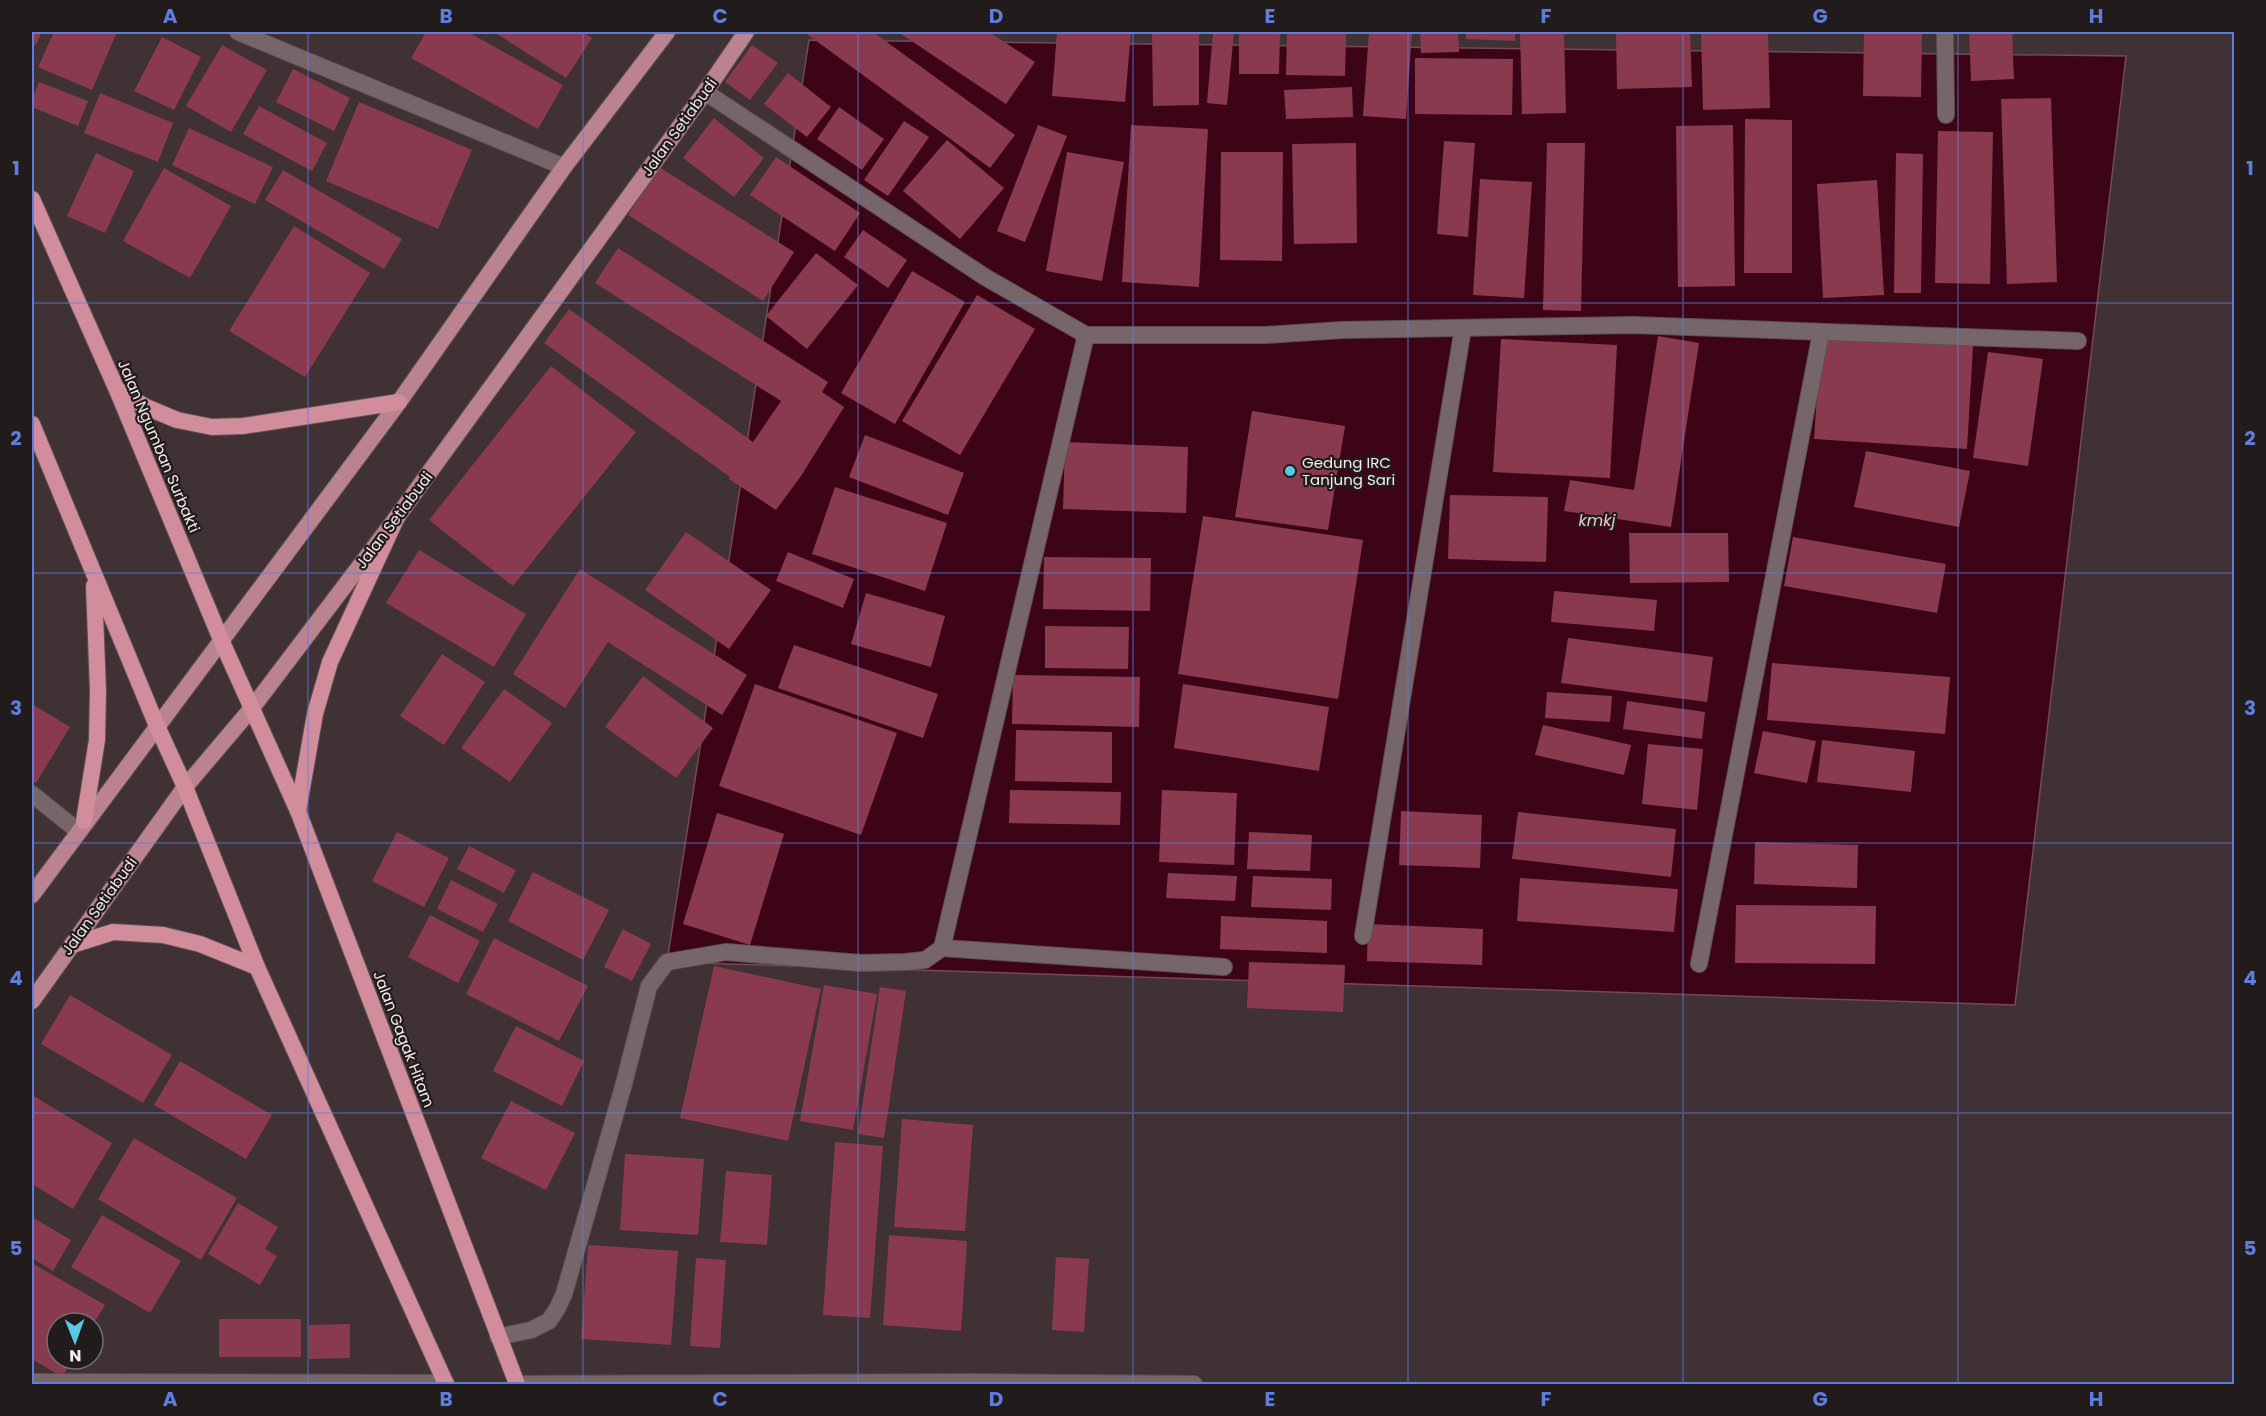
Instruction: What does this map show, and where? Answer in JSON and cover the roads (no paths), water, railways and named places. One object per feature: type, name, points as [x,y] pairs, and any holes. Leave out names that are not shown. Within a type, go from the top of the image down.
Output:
[{"type":"highway","name":"Jalan Ngumban Surbakti","points":[[32,199],[117,390],[222,642],[252,708]]},
{"type":"highway","points":[[117,390],[146,407],[177,420],[212,427],[243,426],[399,402]]},
{"type":"highway","points":[[32,424],[258,967],[446,1384]]},
{"type":"highway","points":[[298,811],[315,714],[330,662],[397,517]]},
{"type":"highway","points":[[81,826],[97,740],[98,691],[94,575]]},
{"type":"highway","name":"Jalan Gagak Hitam","points":[[252,708],[298,811],[517,1384]]},
{"type":"highway","points":[[72,945],[113,932],[163,935],[200,944],[258,967]]},
{"type":"main road","points":[[32,895],[81,826],[222,642],[399,402],[564,167],[667,32]]},
{"type":"main road","name":"Jalan Setiabudi","points":[[32,1001],[185,787],[252,708],[397,517],[746,32]]},
{"type":"street","points":[[238,32],[564,167]]},
{"type":"street","points":[[1945,32],[1946,115]]},
{"type":"street","points":[[705,92],[985,278],[1086,335],[1265,335],[1342,330],[1633,325],[2078,341]]},
{"type":"street","points":[[1363,936],[1463,328]]},
{"type":"street","points":[[1699,964],[1821,333]]},
{"type":"street","points":[[498,1337],[531,1330],[549,1321],[558,1308],[581,1236],[650,986],[667,962],[726,952],[861,963],[905,962],[926,960],[942,948],[1086,335]]},
{"type":"street","points":[[32,794],[81,826]]},
{"type":"street","points":[[942,948],[1224,967]]},
{"type":"street","points":[[32,1382],[446,1384]]},
{"type":"street","points":[[517,1384],[1194,1384]]},
{"type":"water","name":"kmkj","points":[[809,40],[2126,56],[2015,1005],[667,962]]},
{"type":"place","name":"Gedung IRC Tanjung Sari","points":[[1290,471]]}]
